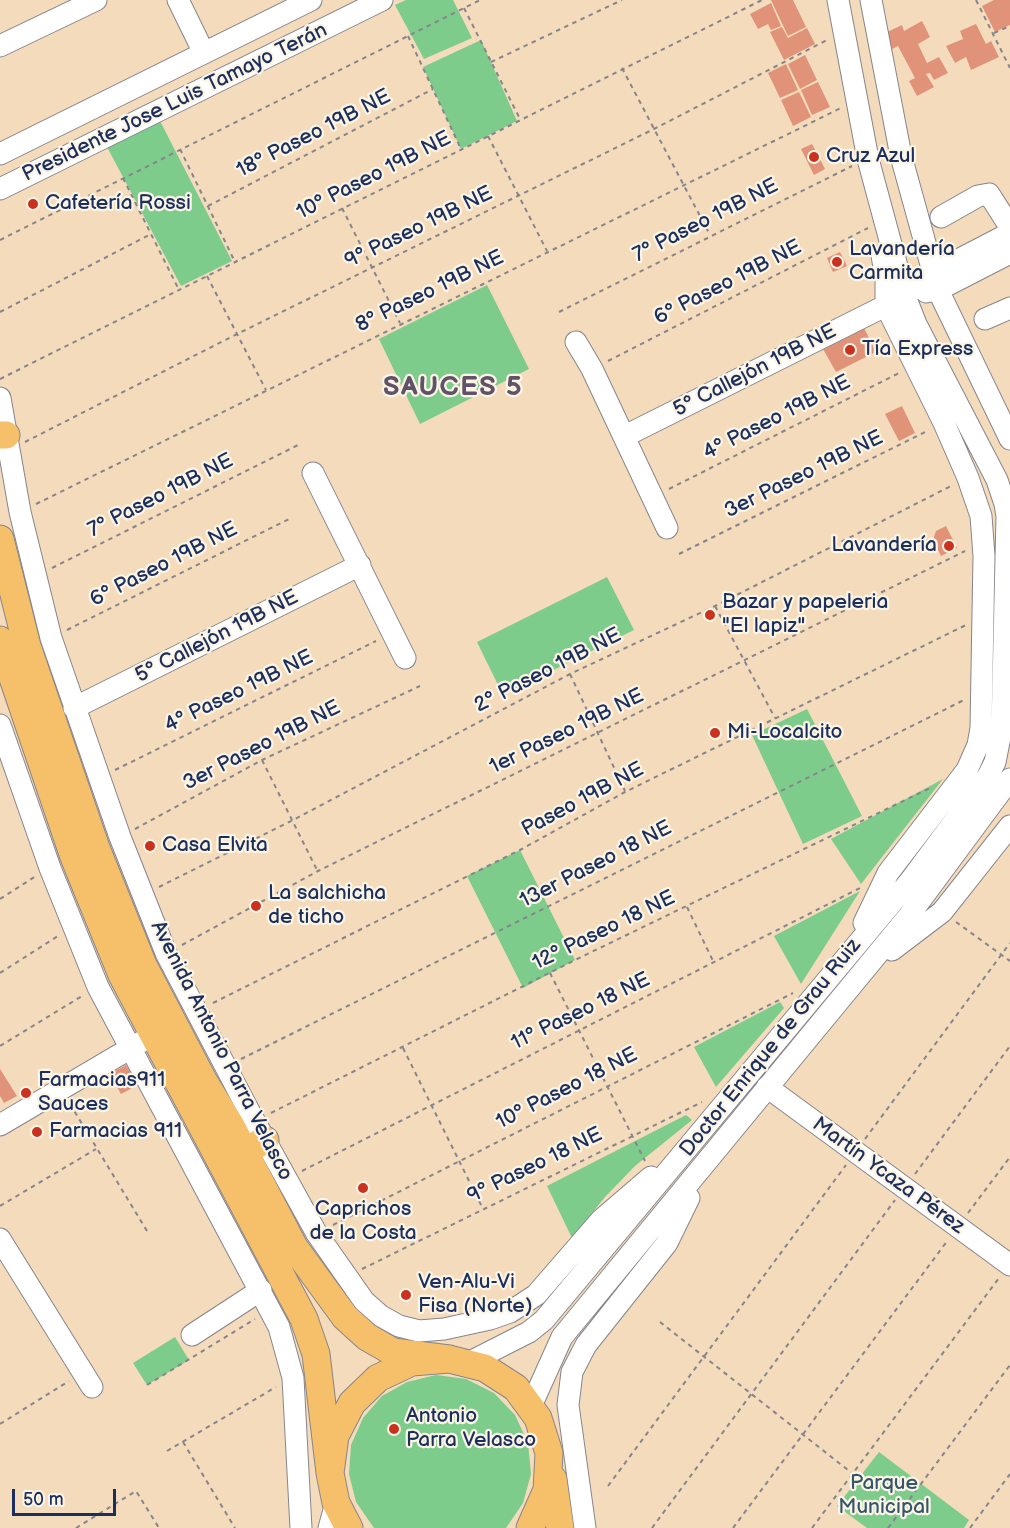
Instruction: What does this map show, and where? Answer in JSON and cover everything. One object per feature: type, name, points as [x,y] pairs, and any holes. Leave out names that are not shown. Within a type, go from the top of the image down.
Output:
[{"type":"main road","name":"Avenida Antonio Parra Velasco","points":[[0,539],[27,646],[96,848],[143,965],[163,1030],[304,1319],[316,1354],[330,1473]]},
{"type":"main road","name":"Avenida Antonio Parra Velasco","points":[[0,640],[8,733],[78,868],[122,975],[203,1080],[249,1130],[294,1246],[345,1317],[367,1337],[393,1352],[459,1361]]},
{"type":"main road","points":[[349,1528],[333,1516],[330,1473],[335,1437],[352,1403],[378,1378],[412,1362],[459,1361],[485,1368],[516,1388],[531,1406],[538,1418],[549,1453],[560,1528]]},
{"type":"main road","points":[[530,1528],[547,1490],[549,1453]]},
{"type":"street","points":[[0,46],[96,0]]},
{"type":"street","points":[[178,0],[204,53]]},
{"type":"street","name":"Presidente Jose Luis Tamayo Terán","points":[[0,154],[311,0]]},
{"type":"street","name":"Presidente Jose Luis Tamayo Terán","points":[[0,189],[382,0]]},
{"type":"street","points":[[838,0],[868,159],[905,296],[916,324],[997,480],[1007,516],[1004,685],[1010,706]]},
{"type":"street","points":[[875,2],[901,156],[935,281],[1010,439]]},
{"type":"street","points":[[849,953],[888,873],[967,770],[978,745],[981,728],[984,543],[981,516],[968,478],[944,423],[886,306],[886,280],[877,224],[875,185]]},
{"type":"street","points":[[941,217],[978,196],[989,194],[995,199],[1010,227]]},
{"type":"street","points":[[935,281],[1010,233]]},
{"type":"street","points":[[935,281],[1010,253]]},
{"type":"street","name":"5º Callejón 19B NE","points":[[625,436],[935,281]]},
{"type":"street","points":[[985,319],[1010,308]]},
{"type":"street","points":[[576,342],[625,436],[667,528]]},
{"type":"street","name":"Avenida Antonio Parra Velasco","points":[[0,398],[5,440],[20,512],[51,638],[120,837],[166,953],[163,1030],[261,1290],[272,1309],[287,1348],[293,1378],[301,1528]]},
{"type":"street","points":[[313,473],[405,658]]},
{"type":"street","name":"5º Callejón 19B NE","points":[[74,708],[360,565]]},
{"type":"street","name":"Doctor Enrique de Grau Ruiz","points":[[459,1361],[529,1332],[544,1320],[692,1145],[909,881],[988,776],[1000,742],[1004,685]]},
{"type":"street","name":"Avenida Antonio Parra Velasco","points":[[8,733],[50,868],[98,987],[225,1067],[249,1130],[287,1179],[317,1234],[346,1277],[364,1301],[381,1316],[399,1326],[419,1331],[444,1329],[510,1312],[536,1295],[601,1220],[692,1145]]},
{"type":"street","name":"Doctor Enrique de Grau Ruiz","points":[[531,1406],[562,1337],[702,1170],[766,1087],[908,917],[1010,779]]},
{"type":"street","name":"Doctor Enrique de Grau Ruiz","points":[[861,975],[942,912],[1010,826]]},
{"type":"street","points":[[0,1125],[163,1030]]},
{"type":"street","name":"Martín Ycaza Pérez","points":[[766,1087],[1010,1264]]},
{"type":"street","points":[[585,1528],[568,1405],[572,1372],[586,1346],[667,1243],[702,1170]]},
{"type":"street","points":[[0,1239],[87,1379]]},
{"type":"street","points":[[192,1335],[261,1290]]},
{"type":"path","points":[[0,240],[480,0]]},
{"type":"path","points":[[491,62],[622,0]]},
{"type":"path","name":"10º Paseo 19B NE","points":[[0,379],[762,0]]},
{"type":"path","points":[[976,0],[1010,68]]},
{"type":"path","points":[[465,8],[520,119]]},
{"type":"path","points":[[993,34],[1010,26]]},
{"type":"path","name":"9º Paseo 19B NE","points":[[5,440],[237,334],[373,268],[843,33]]},
{"type":"path","points":[[408,36],[461,149]]},
{"type":"path","points":[[622,68],[710,235]]},
{"type":"path","name":"18º Paseo 19B NE","points":[[208,206],[433,89]]},
{"type":"path","name":"8º Paseo 19B NE","points":[[20,512],[400,323],[856,101]]},
{"type":"path","points":[[488,136],[547,251]]},
{"type":"path","points":[[180,149],[235,262]]},
{"type":"path","name":"7º Paseo 19B NE","points":[[559,312],[710,235],[868,159]]},
{"type":"path","points":[[123,178],[179,290]]},
{"type":"path","points":[[342,208],[400,323]]},
{"type":"path","name":"6º Paseo 19B NE","points":[[592,369],[877,224]]},
{"type":"path","points":[[0,312],[151,234]]},
{"type":"path","points":[[207,276],[266,390]]},
{"type":"path","name":"4º Paseo 19B NE","points":[[653,497],[915,365]]},
{"type":"path","name":"3er Paseo 19B NE","points":[[678,554],[944,423]]},
{"type":"path","name":"7º Paseo 19B NE","points":[[36,576],[300,444]]},
{"type":"path","name":"2º Paseo 19B NE","points":[[143,895],[293,820],[570,674],[715,606],[968,478]]},
{"type":"path","name":"6º Paseo 19B NE","points":[[51,638],[291,518]]},
{"type":"path","name":"1er Paseo 19B NE","points":[[166,953],[318,871],[984,543]]},
{"type":"path","points":[[715,606],[775,719]]},
{"type":"path","name":"Paseo 19B NE","points":[[163,1030],[520,850],[625,792],[984,616]]},
{"type":"path","name":"4º Paseo 19B NE","points":[[99,778],[393,633]]},
{"type":"path","points":[[570,674],[625,792]]},
{"type":"path","name":"3er Paseo 19B NE","points":[[120,837],[262,760],[420,686]]},
{"type":"path","name":"13er Paseo 18 NE","points":[[225,1067],[981,691]]},
{"type":"path","points":[[262,760],[318,871]]},
{"type":"path","name":"12º Paseo 18 NE","points":[[249,1130],[550,973],[935,786]]},
{"type":"path","points":[[0,899],[50,868]]},
{"type":"path","name":"11º Paseo 18 NE","points":[[287,1179],[888,873]]},
{"type":"path","points":[[687,908],[714,963]]},
{"type":"path","points":[[942,912],[1010,961]]},
{"type":"path","points":[[0,973],[74,927]]},
{"type":"path","points":[[608,1486],[1010,943]]},
{"type":"path","points":[[550,973],[653,1176]]},
{"type":"path","points":[[0,1046],[98,987]]},
{"type":"path","name":"10º Paseo 18 NE","points":[[317,1234],[801,989]]},
{"type":"path","points":[[652,1528],[1010,1046]]},
{"type":"path","points":[[403,1048],[483,1209]]},
{"type":"path","points":[[61,1089],[147,1231]]},
{"type":"path","name":"9º Paseo 18 NE","points":[[346,1277],[707,1100]]},
{"type":"path","points":[[0,1206],[97,1148]]},
{"type":"path","points":[[733,1528],[1010,1157]]},
{"type":"path","points":[[812,1528],[1010,1264]]},
{"type":"path","points":[[147,1385],[272,1309]]},
{"type":"path","points":[[660,1322],[852,1474]]},
{"type":"path","points":[[888,1528],[1010,1365]]},
{"type":"path","points":[[167,1451],[293,1378]]},
{"type":"path","points":[[0,1424],[87,1379]]},
{"type":"path","points":[[183,1442],[235,1528]]},
{"type":"path","points":[[970,1528],[1010,1474]]},
{"type":"path","points":[[76,1528],[136,1491],[159,1528]]},
{"type":"green space","points":[[406,0],[453,0],[472,38],[424,59],[395,5]]},
{"type":"green space","points":[[481,40],[517,121],[461,149],[423,67]]},
{"type":"green space","points":[[160,121],[232,261],[181,286],[107,147]]},
{"type":"green space","points":[[487,285],[529,369],[420,424],[379,339]]},
{"type":"green space","points":[[607,577],[634,630],[503,695],[477,642]]},
{"type":"green space","points":[[807,709],[862,816],[803,844],[752,735]]},
{"type":"green space","points":[[943,779],[861,884],[831,839]]},
{"type":"green space","points":[[520,850],[575,960],[523,988],[467,876]]},
{"type":"green space","points":[[860,891],[801,984],[774,936]]},
{"type":"green space","points":[[780,1002],[784,1008],[716,1087],[694,1047]]},
{"type":"green space","points":[[686,1115],[692,1120],[635,1166],[605,1197],[572,1238],[547,1186]]},
{"type":"green space","points":[[175,1337],[189,1360],[147,1385],[133,1363]]},
{"type":"green space","points":[[436,1375],[466,1379],[494,1393],[515,1415],[528,1443],[531,1474],[523,1503],[506,1528],[374,1528],[356,1502],[349,1474],[351,1445],[363,1418],[382,1396],[407,1382]]},
{"type":"green space","name":"Parque Municipal","points":[[879,1452],[969,1520],[964,1528],[867,1528],[837,1506]]},
{"type":"building","points":[[771,0],[793,0],[806,27],[788,36]]},
{"type":"building","points":[[994,0],[1010,0],[1010,25],[995,32],[982,6]]},
{"type":"building","points":[[771,3],[781,26],[771,30],[768,24],[758,29],[750,14]]},
{"type":"building","points":[[922,21],[930,37],[918,44],[927,63],[939,57],[948,73],[934,80],[930,73],[926,74],[934,87],[917,96],[909,81],[915,78],[898,46],[892,49],[885,33],[902,25],[904,31]]},
{"type":"building","points":[[976,24],[986,44],[991,41],[999,57],[971,70],[966,57],[955,63],[946,46],[963,39],[960,31]]},
{"type":"building","points":[[782,27],[788,38],[807,28],[815,44],[784,60],[770,32]]},
{"type":"building","points":[[805,55],[817,80],[800,89],[788,64]]},
{"type":"building","points":[[786,64],[798,90],[780,98],[768,73]]},
{"type":"building","points":[[818,82],[830,107],[812,115],[801,90]]},
{"type":"building","points":[[799,92],[811,117],[793,126],[781,100]]},
{"type":"building","points":[[812,144],[825,169],[814,175],[801,149]]},
{"type":"building","name":"Lavandería Carmita","points":[[840,252],[847,266],[833,272],[827,258]]},
{"type":"building","name":"Tía Express","points":[[864,328],[876,352],[836,372],[823,349]]},
{"type":"building","points":[[902,406],[915,433],[899,441],[885,414]]},
{"type":"building","points":[[946,526],[957,548],[941,556],[933,540],[936,531]]},
{"type":"building","points":[[126,1065],[138,1085],[121,1094],[110,1074]]},
{"type":"building","points":[[0,1069],[17,1096],[4,1103],[0,1096]]},
{"type":"place","name":"Cruz Azul","points":[[814,157]]},
{"type":"place","name":"Cafetería Rossi","points":[[33,204]]},
{"type":"place","name":"Lavandería Carmita","points":[[837,262]]},
{"type":"place","name":"Tía Express","points":[[850,350]]},
{"type":"place","name":"Lavandería","points":[[949,546]]},
{"type":"place","name":"Bazar y papeleria \"El lapiz\"","points":[[710,615]]},
{"type":"place","name":"Mi-Localcito","points":[[715,733]]},
{"type":"place","name":"Casa Elvita","points":[[150,846]]},
{"type":"place","name":"La salchicha de ticho","points":[[256,906]]},
{"type":"place","name":"Farmacias911 Sauces","points":[[26,1093]]},
{"type":"place","name":"Farmacias 911","points":[[37,1132]]},
{"type":"place","name":"Caprichos de la Costa","points":[[363,1188]]},
{"type":"place","name":"Ven-Alu-Vi Fisa (Norte)","points":[[406,1295]]},
{"type":"place","name":"Antonio Parra Velasco","points":[[394,1429]]},
{"type":"district","name":"SAUCES 5","points":[[453,388]]}]
